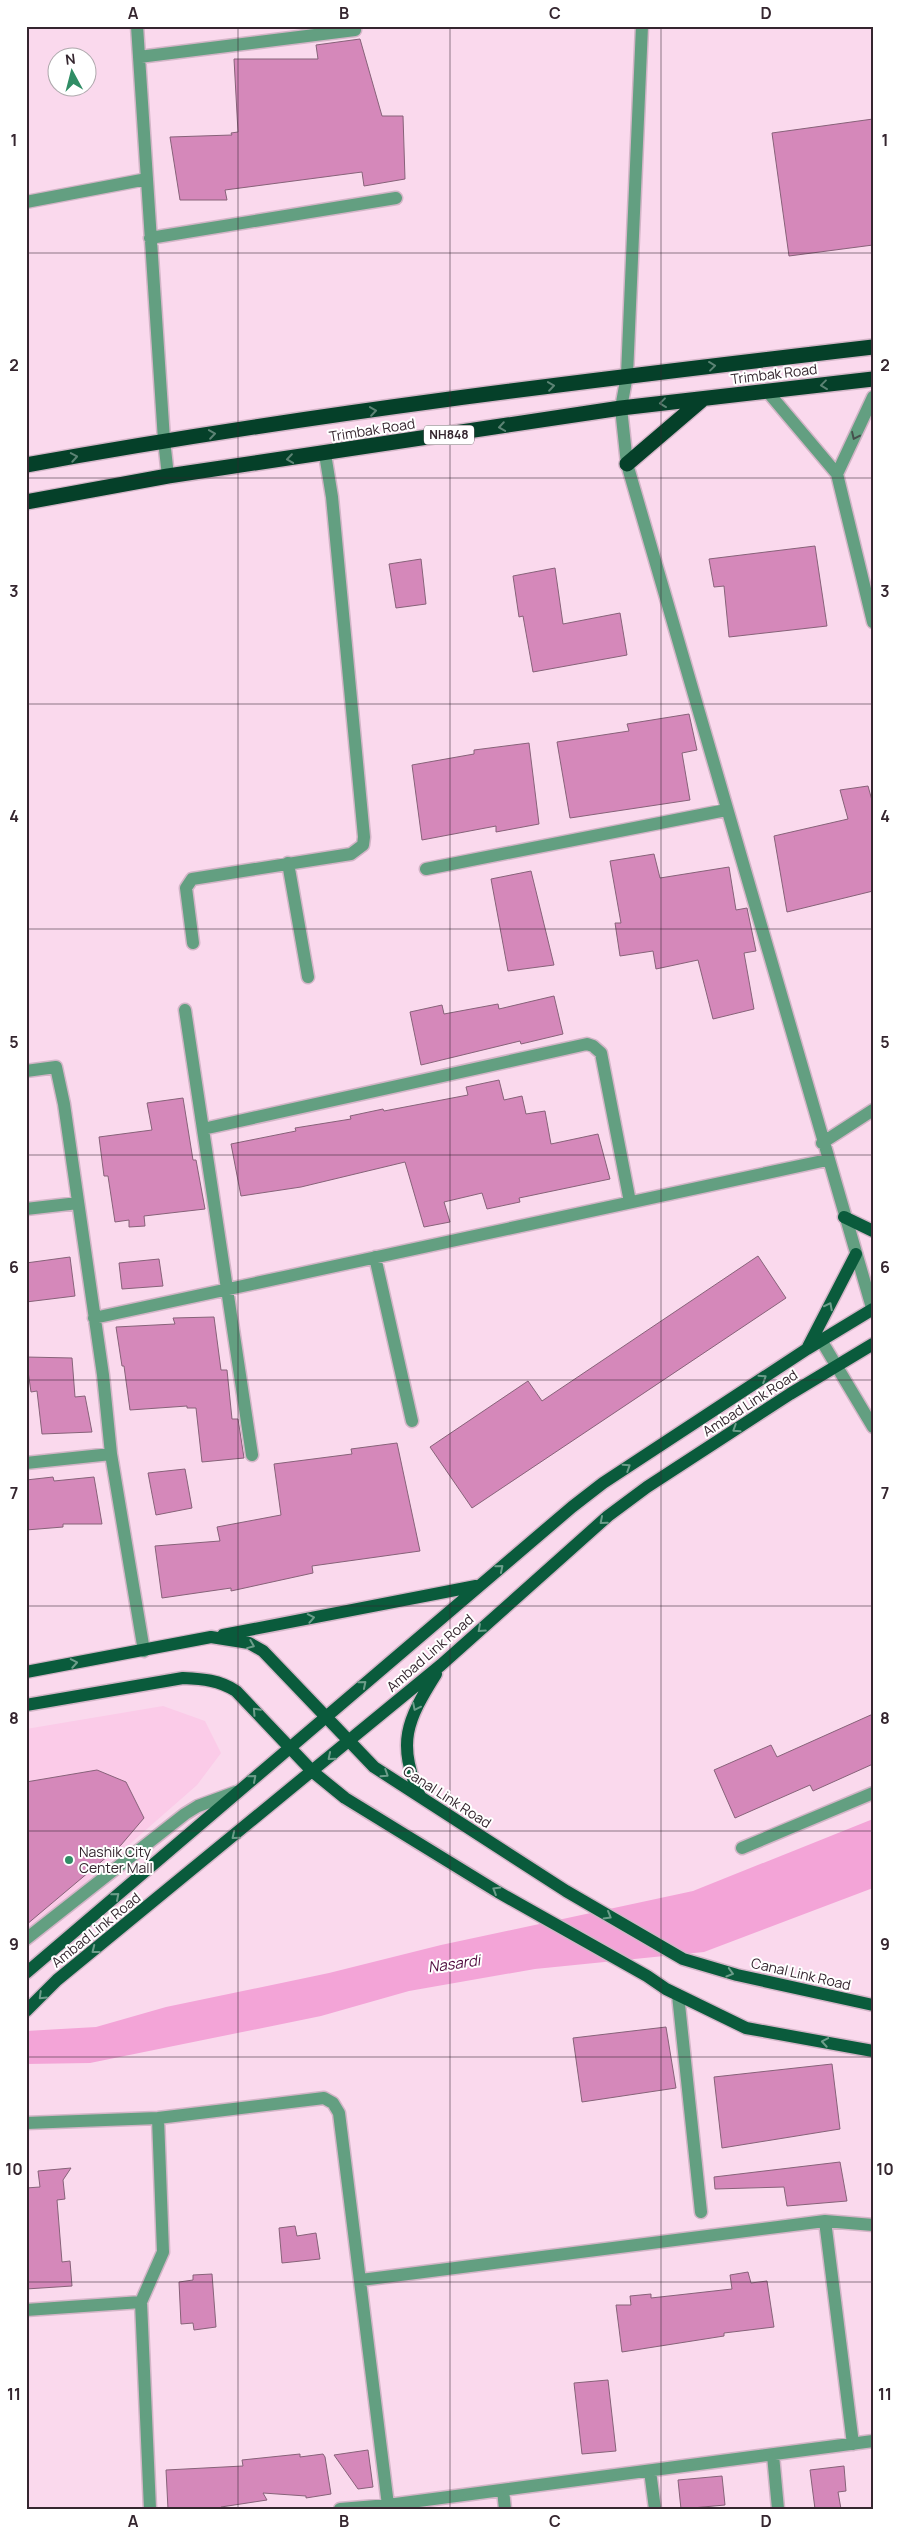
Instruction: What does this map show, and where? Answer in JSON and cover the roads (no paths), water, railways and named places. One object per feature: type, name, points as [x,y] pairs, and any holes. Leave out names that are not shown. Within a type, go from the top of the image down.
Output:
[{"type":"highway","name":"Trimbak Road","points":[[26,465],[164,440],[627,376],[873,347]]},
{"type":"highway","name":"Trimbak Road","points":[[26,502],[168,476],[325,454],[621,408],[873,379]]},
{"type":"highway","points":[[627,464],[703,399]]},
{"type":"main road","points":[[844,1217],[873,1231]]},
{"type":"main road","points":[[807,1349],[856,1254]]},
{"type":"main road","name":"Ambad Link Road","points":[[26,1973],[478,1586],[603,1483],[821,1340],[873,1310]]},
{"type":"main road","name":"Ambad Link Road","points":[[26,2010],[57,1980],[350,1742],[441,1665],[608,1516],[655,1482],[873,1344]]},
{"type":"main road","points":[[211,1637],[478,1586]]},
{"type":"main road","name":"Canal Link Road","points":[[26,1672],[211,1637],[249,1643],[264,1651],[374,1768],[566,1891],[683,1959],[737,1975],[873,2006]]},
{"type":"main road","points":[[421,1798],[406,1759],[409,1729],[418,1703],[441,1665]]},
{"type":"main road","points":[[26,1705],[183,1678],[224,1683],[236,1691],[313,1772],[345,1798],[538,1914],[678,1995],[746,2028],[873,2051]]},
{"type":"street","points":[[137,26],[150,238],[168,476]]},
{"type":"street","points":[[642,26],[627,376],[621,408],[627,464],[822,1143],[873,1310]]},
{"type":"street","points":[[139,57],[355,30]]},
{"type":"street","points":[[26,202],[147,179]]},
{"type":"street","points":[[150,238],[396,198]]},
{"type":"street","points":[[767,391],[837,474],[873,622]]},
{"type":"street","points":[[837,474],[873,397]]},
{"type":"street","points":[[194,943],[186,888],[192,879],[351,854],[363,845],[364,837],[333,507],[325,454]]},
{"type":"street","points":[[426,869],[726,810]]},
{"type":"street","points":[[288,863],[308,977]]},
{"type":"street","points":[[185,1010],[252,1455]]},
{"type":"street","points":[[203,1129],[586,1044],[593,1046],[601,1054],[630,1202]]},
{"type":"street","points":[[26,1071],[56,1067],[64,1104],[111,1454],[144,1651]]},
{"type":"street","points":[[822,1143],[873,1110]]},
{"type":"street","points":[[94,1318],[827,1160]]},
{"type":"street","points":[[26,1210],[78,1203]]},
{"type":"street","points":[[375,1257],[412,1421]]},
{"type":"street","points":[[821,1340],[873,1426]]},
{"type":"street","points":[[26,1463],[111,1454]]},
{"type":"street","points":[[26,1939],[198,1806],[236,1792]]},
{"type":"street","points":[[742,1848],[873,1793]]},
{"type":"street","points":[[162,1832],[174,1846]]},
{"type":"street","points":[[678,1995],[701,2212]]},
{"type":"street","points":[[26,2123],[158,2118],[324,2098],[333,2103],[339,2113],[388,2505]]},
{"type":"street","points":[[150,2509],[141,2302],[163,2252],[158,2118]]},
{"type":"street","points":[[360,2280],[825,2221],[873,2225]]},
{"type":"street","points":[[825,2221],[853,2444]]},
{"type":"street","points":[[26,2310],[141,2302]]},
{"type":"street","points":[[340,2509],[388,2505],[873,2441]]},
{"type":"street","points":[[773,2454],[778,2509]]},
{"type":"street","points":[[650,2471],[656,2509]]},
{"type":"street","points":[[502,2490],[505,2509]]},
{"type":"water","name":"Nasardi","points":[[873,1819],[873,1888],[704,1952],[535,1969],[409,1991],[321,2016],[90,2063],[26,2064],[26,2031],[96,2027],[166,2007],[329,1973],[441,1945],[693,1891]]},
{"type":"place","name":"Nashik City Center Mall","points":[[69,1860]]}]
